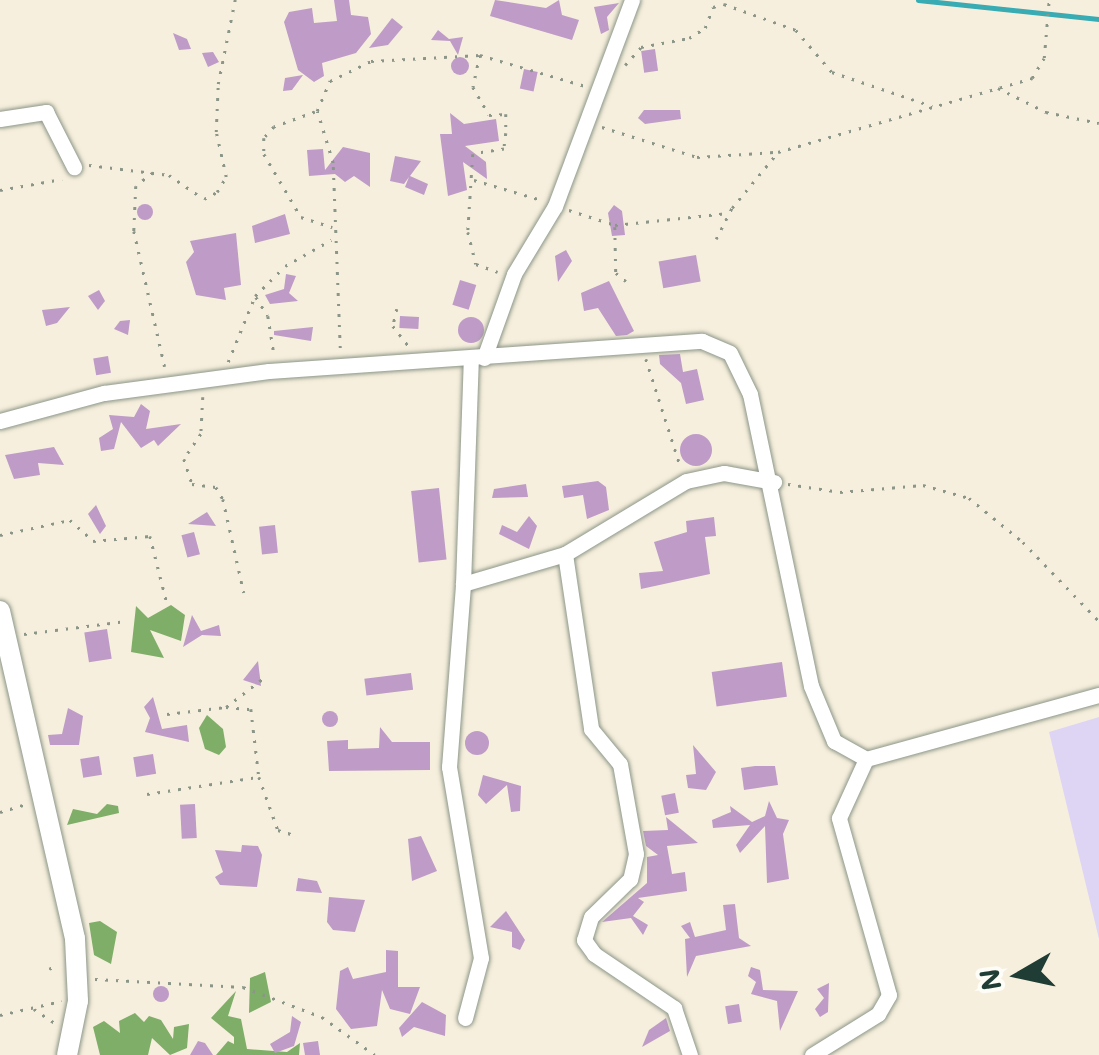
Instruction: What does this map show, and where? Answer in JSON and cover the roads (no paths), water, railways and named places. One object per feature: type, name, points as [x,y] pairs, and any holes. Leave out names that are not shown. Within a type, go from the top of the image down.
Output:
[{"type":"street","points":[[465,1018],[481,958],[449,767],[478,358],[514,274],[556,206],[632,0]]},
{"type":"street","points":[[0,119],[46,112],[74,167]]},
{"type":"street","points":[[0,422],[104,393],[220,377],[342,364],[478,358],[682,337],[730,352],[750,394],[774,482],[819,715],[834,741],[866,759],[1099,695]]},
{"type":"street","points":[[463,584],[564,554],[686,481],[724,473],[774,482]]},
{"type":"street","points":[[564,554],[591,729],[620,764],[636,854],[630,879],[591,917],[584,940],[594,954],[674,1008],[690,1055]]},
{"type":"street","points":[[0,611],[44,799],[78,978],[68,1055]]},
{"type":"street","points":[[812,1055],[878,1014],[888,995],[886,966],[839,818],[866,759]]},
{"type":"waterway","points":[[918,0],[1099,19]]}]
